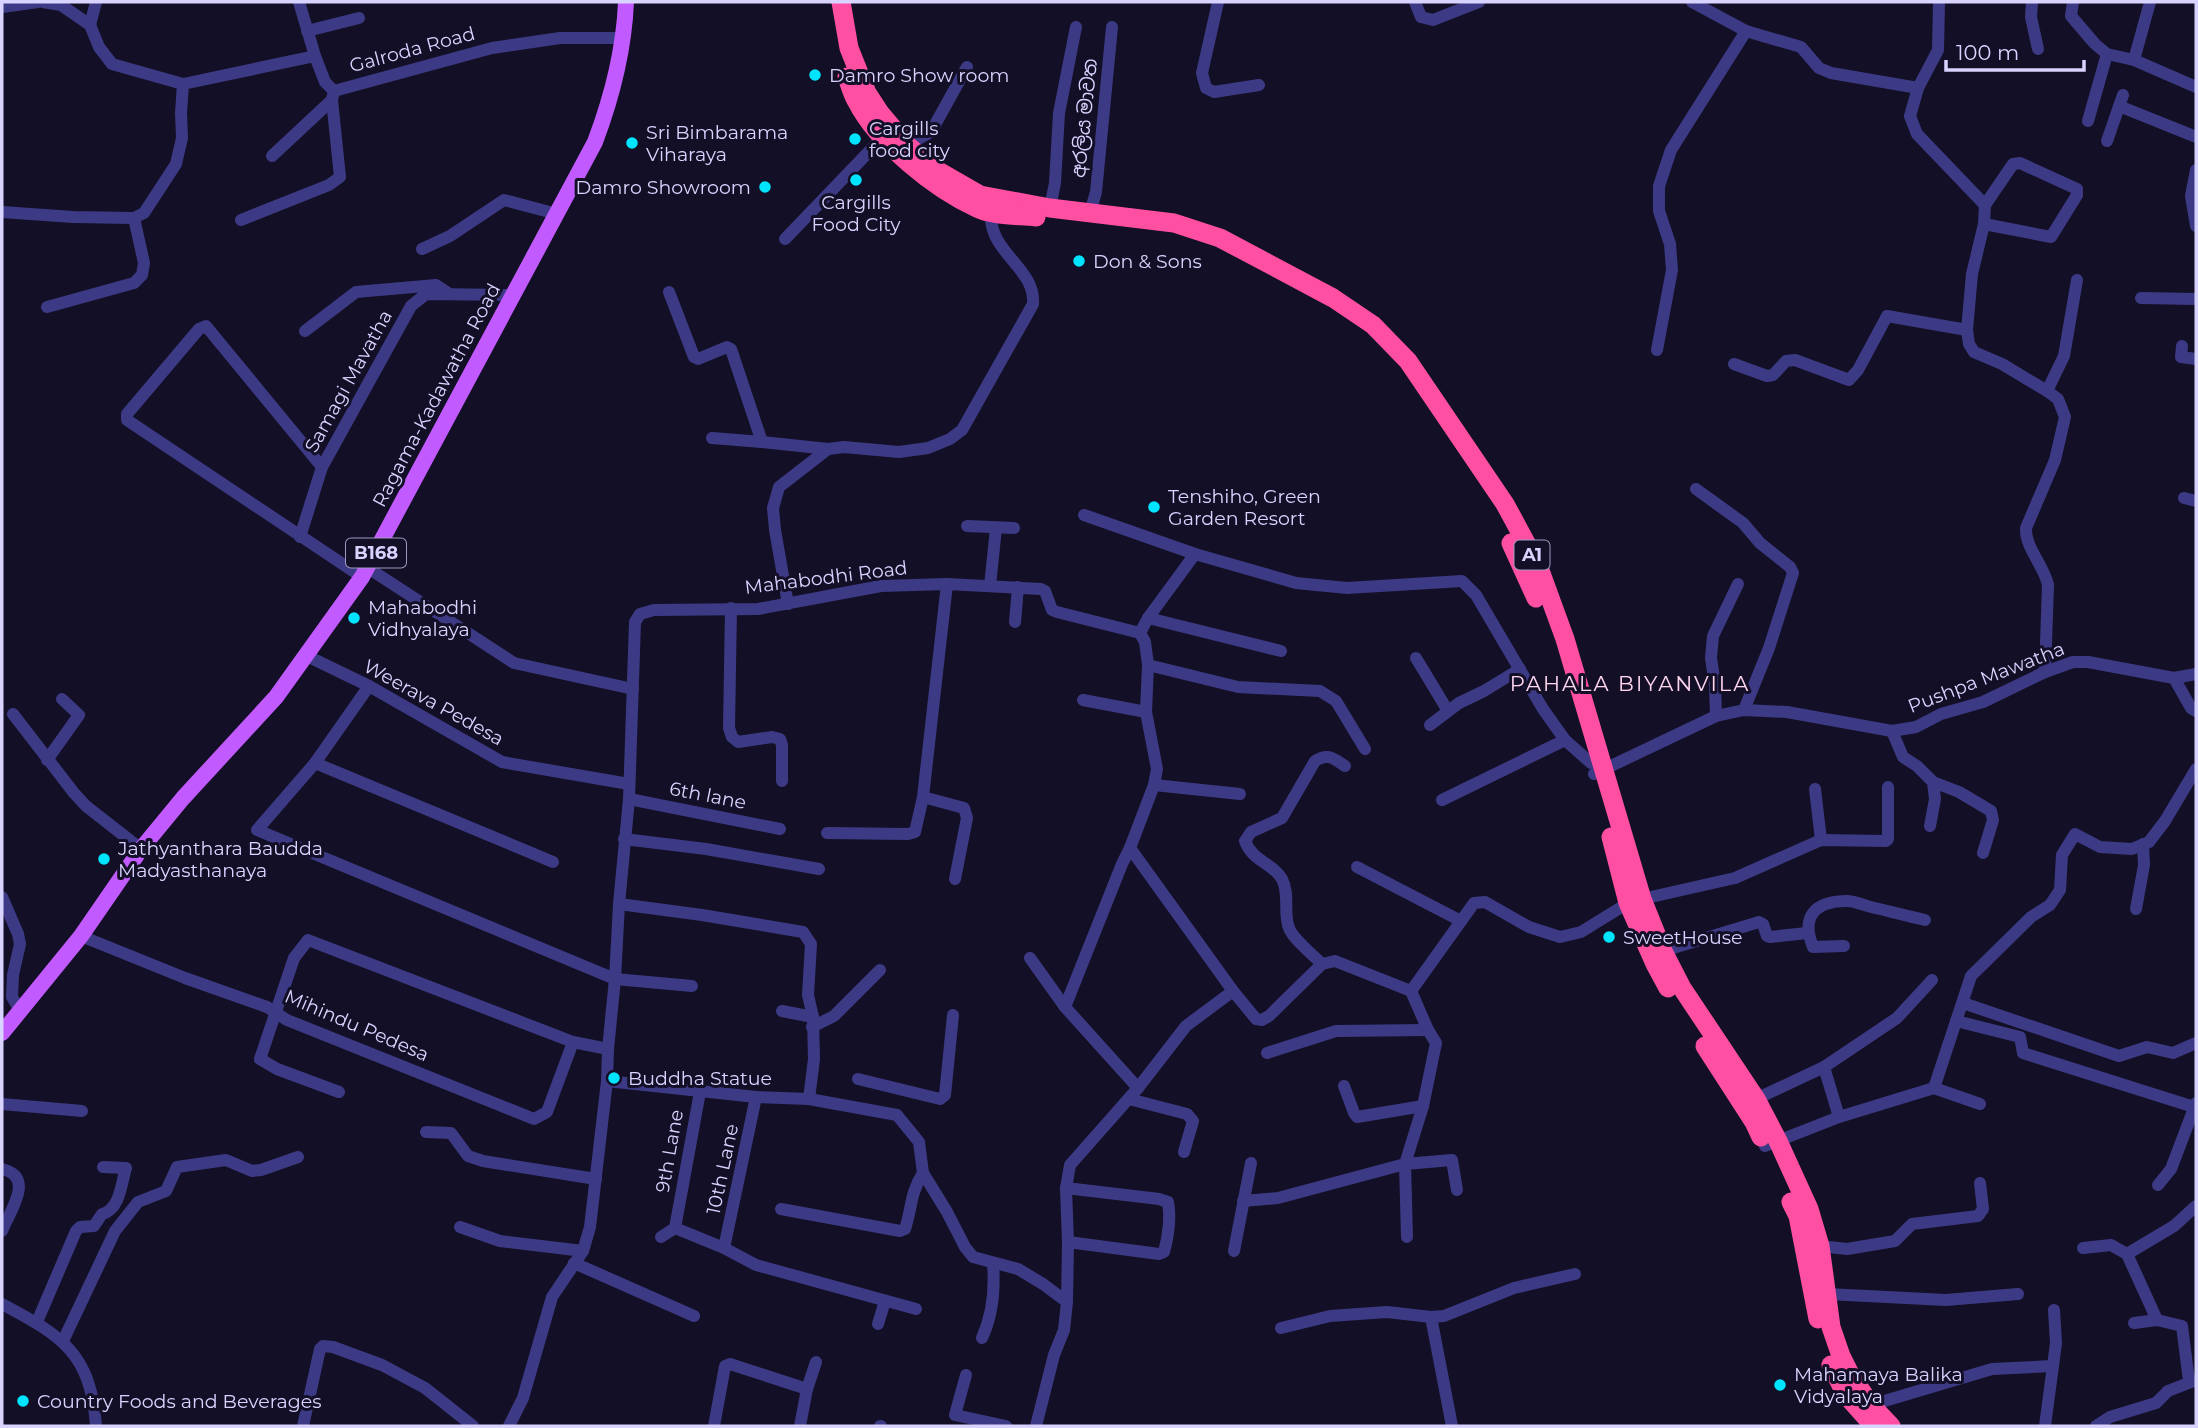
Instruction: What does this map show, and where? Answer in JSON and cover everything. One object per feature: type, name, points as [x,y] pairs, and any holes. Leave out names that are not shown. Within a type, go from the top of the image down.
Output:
[{"type":"highway","name":"A1","points":[[827,2],[836,46],[857,103],[907,163],[930,181],[978,209],[991,213],[1170,233],[1193,240],[1226,253],[1324,307],[1366,336],[1396,367],[1425,405],[1501,522],[1528,576],[1597,768]]},
{"type":"highway","name":"A1","points":[[841,2],[849,48],[867,93],[907,145],[940,172],[980,195],[1050,208],[1174,223],[1220,238],[1333,298],[1373,325],[1408,361],[1505,504],[1538,565],[1565,639],[1597,768],[1655,964],[1754,1122],[1771,1143],[1809,1209],[1821,1246],[1831,1327],[1841,1356],[1871,1405],[1891,1426]]},
{"type":"highway","name":"A1","points":[[1635,901],[1682,988],[1756,1099],[1798,1216],[1828,1360],[1846,1395],[1874,1426]]},
{"type":"main road","name":"Ragama-Kadawatha Road","points":[[2,1032],[21,1012],[80,936],[141,849],[276,697],[365,573],[595,142],[612,93],[627,3]]},
{"type":"street","points":[[2,7],[41,2],[61,5],[90,24],[99,47],[112,64],[183,84],[315,56]]},
{"type":"street","points":[[90,24],[96,2]]},
{"type":"street","name":"Galroda Road","points":[[299,2],[315,56],[333,95],[492,48],[560,37],[622,38]]},
{"type":"street","points":[[1218,2],[1202,73],[1206,88],[1214,92],[1259,85]]},
{"type":"street","points":[[1415,2],[1421,17],[1433,20],[1479,2]]},
{"type":"street","points":[[1692,2],[1746,31],[1801,47],[1819,68],[1831,73],[1919,88]]},
{"type":"street","points":[[1939,2],[1941,12],[1938,50],[1919,88],[1910,116],[1917,134],[1985,205]]},
{"type":"street","points":[[2032,2],[2031,17],[2038,50]]},
{"type":"street","points":[[2073,2],[2071,16],[2107,54],[2134,60],[2196,87]]},
{"type":"street","points":[[2134,60],[2150,2]]},
{"type":"street","points":[[307,31],[359,18]]},
{"type":"street","points":[[1050,208],[1055,183],[1059,113],[1076,27]]},
{"type":"street","name":"අරලිය මාවත","points":[[1090,212],[1096,192],[1112,27]]},
{"type":"street","points":[[1657,350],[1672,270],[1670,244],[1660,211],[1659,186],[1671,150],[1746,31]]},
{"type":"street","points":[[2088,121],[2107,54]]},
{"type":"street","points":[[907,145],[932,132],[967,67]]},
{"type":"street","points":[[2,212],[73,218],[134,218],[144,213],[176,164],[182,138],[183,84]]},
{"type":"street","points":[[272,156],[333,95]]},
{"type":"street","points":[[241,220],[330,185],[340,177],[333,95]]},
{"type":"street","points":[[2107,141],[2121,100],[2196,137]]},
{"type":"street","points":[[785,239],[883,137]]},
{"type":"street","points":[[1984,224],[2050,237],[2077,195],[2077,189],[2020,163],[2013,164],[1985,205],[1984,224],[1972,274],[1967,330],[1969,344],[1974,352],[2002,364],[2047,391],[2058,399],[2065,417],[2055,460],[2026,528],[2025,537],[2046,573],[2048,585],[2045,672]]},
{"type":"street","points":[[2196,170],[2191,196],[2196,226]]},
{"type":"street","points":[[422,249],[450,236],[504,200],[558,214]]},
{"type":"street","points":[[712,438],[828,449],[844,447],[899,452],[928,448],[950,439],[961,430],[1033,304],[1034,294],[1030,284],[995,237],[990,225],[991,213]]},
{"type":"street","points":[[47,307],[134,283],[142,275],[144,263],[134,218]]},
{"type":"street","points":[[2047,391],[2064,356],[2077,280]]},
{"type":"street","points":[[305,331],[356,292],[436,285],[448,293]]},
{"type":"street","points":[[669,292],[694,357],[698,359],[727,347],[732,349],[762,442]]},
{"type":"street","name":"Samagi Mavatha","points":[[300,537],[322,467],[411,306],[426,294],[513,295]]},
{"type":"street","points":[[2141,298],[2196,299]]},
{"type":"street","points":[[1734,363],[1767,376],[1773,375],[1786,361],[1795,360],[1849,380],[1858,370],[1887,316],[1967,330]]},
{"type":"street","points":[[322,467],[206,327],[200,329],[127,414],[127,420],[300,537],[514,663],[633,689]]},
{"type":"street","points":[[2182,346],[2181,357],[2196,359]]},
{"type":"street","points":[[788,604],[773,508],[779,487],[828,449]]},
{"type":"street","points":[[1696,489],[1743,523],[1760,543],[1790,567],[1793,573],[1769,648],[1744,709]]},
{"type":"street","points":[[1084,515],[1195,554],[1296,583],[1347,588],[1462,581],[1476,595],[1543,709],[1565,740],[1597,768]]},
{"type":"street","points":[[967,526],[1014,528]]},
{"type":"street","points":[[990,586],[996,528]]},
{"type":"street","points":[[1065,1007],[1154,785],[1157,769],[1146,712],[1148,665],[1145,642],[1140,633],[1195,554]]},
{"type":"street","points":[[827,833],[915,832],[923,797],[947,584]]},
{"type":"street","name":"Mahabodhi Road","points":[[583,1251],[590,1227],[607,1081],[629,799],[635,622],[640,614],[654,610],[758,608],[881,586],[947,584],[1043,590],[1052,610],[1140,633]]},
{"type":"street","points":[[1716,716],[1711,659],[1713,636],[1738,584]]},
{"type":"street","points":[[1015,622],[1018,587]]},
{"type":"street","points":[[731,608],[729,728],[732,737],[738,742],[772,737],[780,739],[782,782]]},
{"type":"street","points":[[1148,618],[1281,651]]},
{"type":"street","name":"Weerava Pedesa","points":[[307,656],[369,686],[502,762],[629,784]]},
{"type":"street","points":[[1416,658],[1448,711]]},
{"type":"street","name":"Pushpa Mawatha","points":[[1597,768],[1716,716],[1744,709],[1787,712],[1892,731],[1916,727],[1941,714],[1983,702],[2045,672],[2073,662],[2088,662],[2174,677],[2196,674]]},
{"type":"street","points":[[1148,665],[1238,687],[1320,691],[1336,701],[1365,749]]},
{"type":"street","points":[[1430,724],[1520,669]]},
{"type":"street","points":[[2174,677],[2191,708],[2196,710]]},
{"type":"street","points":[[369,686],[315,763],[257,830],[615,979],[692,986]]},
{"type":"street","points":[[47,760],[79,715],[62,699]]},
{"type":"street","points":[[1083,700],[1146,712]]},
{"type":"street","points":[[13,714],[86,806],[141,849]]},
{"type":"street","points":[[1892,731],[1903,758],[1917,766],[1933,782],[1959,792],[1991,811],[1993,821],[1983,853]]},
{"type":"street","points":[[1442,800],[1565,740]]},
{"type":"street","points":[[1322,964],[1289,931],[1282,879],[1249,851],[1245,841],[1251,832],[1282,818],[1315,761],[1323,756],[1330,756],[1345,766]]},
{"type":"street","points":[[315,763],[554,862]]},
{"type":"street","points":[[1934,1088],[1971,976],[2031,917],[2050,905],[2060,890],[2062,855],[2076,834],[2100,848],[2132,849],[2148,842],[2165,821],[2196,769]]},
{"type":"street","points":[[1930,826],[1936,799],[1933,782]]},
{"type":"street","points":[[1154,785],[1240,794]]},
{"type":"street","points":[[1411,991],[1474,903],[1485,902],[1529,927],[1560,937],[1581,932],[1635,901],[1735,878],[1821,840],[1886,841],[1888,787]]},
{"type":"street","points":[[1815,789],[1821,840]]},
{"type":"street","points":[[923,797],[964,808],[967,812],[955,879]]},
{"type":"street","name":"6th lane","points":[[629,799],[780,829]]},
{"type":"street","points":[[624,839],[706,849],[819,869]]},
{"type":"street","points":[[2136,909],[2144,865],[2143,844]]},
{"type":"street","points":[[1130,848],[1256,1019],[1262,1020],[1269,1016],[1322,964],[1335,961],[1411,991],[1436,1042],[1423,1106],[1405,1164],[1407,1237]]},
{"type":"street","points":[[1357,867],[1461,922]]},
{"type":"street","points":[[2,897],[20,944],[13,975],[12,997],[21,1012]]},
{"type":"street","points":[[1844,946],[1813,947],[1807,933],[1808,921],[1813,912],[1828,904],[1847,900],[1925,920]]},
{"type":"street","points":[[619,904],[803,932],[811,944],[808,995],[814,1059],[809,1100]]},
{"type":"street","points":[[1663,951],[1759,922],[1770,937],[1807,933]]},
{"type":"street","name":"Mihindu Pedesa","points":[[80,936],[267,1007],[287,1020],[534,1119],[547,1112],[573,1042]]},
{"type":"street","points":[[339,1092],[277,1069],[260,1059],[294,958],[308,940],[573,1042],[608,1049]]},
{"type":"street","points":[[1030,958],[1065,1007],[1138,1088]]},
{"type":"street","points":[[782,1012],[812,1022],[834,1016],[880,970]]},
{"type":"street","points":[[1756,1099],[1824,1067],[1897,1018],[1932,981]]},
{"type":"street","points":[[1036,1426],[1054,1355],[1064,1330],[1068,1242],[1066,1188],[1070,1165],[1129,1099],[1186,1026],[1233,991]]},
{"type":"street","points":[[1963,1003],[2119,1056],[2147,1047],[2173,1053],[2196,1043]]},
{"type":"street","points":[[858,1079],[940,1099],[945,1095],[953,1015]]},
{"type":"street","points":[[1956,1021],[2020,1037],[2023,1053],[2195,1105],[2171,1169],[2158,1185]]},
{"type":"street","points":[[1267,1053],[1336,1031],[1428,1030]]},
{"type":"street","points":[[1824,1067],[1839,1116]]},
{"type":"street","points":[[607,1081],[699,1092],[809,1100],[897,1115],[919,1142],[923,1172],[965,1247],[973,1256],[993,1264],[1018,1269],[1067,1302]]},
{"type":"street","points":[[1344,1086],[1357,1116],[1423,1106]]},
{"type":"street","points":[[1771,1143],[1839,1116],[1934,1088],[1980,1104]]},
{"type":"street","name":"9th Lane","points":[[676,1223],[699,1092]]},
{"type":"street","points":[[897,1115],[909,1092]]},
{"type":"street","name":"10th Lane","points":[[724,1248],[756,1097]]},
{"type":"street","points":[[1129,1099],[1191,1117],[1193,1121],[1184,1152]]},
{"type":"street","points":[[2,1104],[82,1111]]},
{"type":"street","points":[[426,1132],[451,1133],[468,1156],[483,1161],[596,1180]]},
{"type":"street","points":[[63,1340],[116,1231],[138,1202],[166,1191],[177,1167],[226,1160],[252,1171],[298,1157]]},
{"type":"street","points":[[1243,1201],[1278,1198],[1405,1164],[1452,1160],[1457,1190]]},
{"type":"street","points":[[1234,1251],[1251,1163]]},
{"type":"street","points":[[37,1322],[76,1231],[80,1227],[94,1226],[102,1214],[109,1213],[114,1207],[126,1168],[103,1167]]},
{"type":"street","points":[[2,1169],[15,1173],[20,1179],[20,1188],[2,1231]]},
{"type":"street","points":[[781,1209],[905,1230],[909,1203],[923,1172]]},
{"type":"street","points":[[1821,1246],[1847,1249],[1895,1241],[1912,1224],[1978,1216],[1983,1209],[1980,1183]]},
{"type":"street","points":[[1066,1188],[1159,1199],[1168,1202],[1169,1210],[1166,1245],[1164,1252],[1159,1254],[1068,1242]]},
{"type":"street","points":[[2127,1254],[2174,1226],[2196,1206]]},
{"type":"street","points":[[661,1237],[676,1223],[755,1265],[916,1309]]},
{"type":"street","points":[[460,1227],[500,1241],[583,1251],[552,1297],[523,1398],[509,1426]]},
{"type":"street","points":[[2083,1248],[2111,1245],[2127,1254],[2157,1320]]},
{"type":"street","points":[[574,1264],[694,1316]]},
{"type":"street","points":[[982,1338],[990,1321],[993,1264]]},
{"type":"street","points":[[1281,1328],[1330,1315],[1387,1312],[1444,1316],[1514,1288],[1576,1274]]},
{"type":"street","points":[[1827,1294],[1946,1300],[2018,1294]]},
{"type":"street","points":[[878,1324],[885,1301]]},
{"type":"street","points":[[2,1304],[37,1322],[63,1340],[80,1363],[88,1380],[96,1426]]},
{"type":"street","points":[[2045,1426],[2056,1343],[2054,1310]]},
{"type":"street","points":[[1431,1317],[1452,1426]]},
{"type":"street","points":[[2096,1426],[2110,1417],[2155,1404],[2168,1391],[2193,1381],[2182,1326],[2157,1320],[2134,1323]]},
{"type":"street","points":[[303,1426],[320,1349],[327,1346],[349,1352],[425,1388],[473,1426]]},
{"type":"street","points":[[800,1426],[807,1389],[816,1362]]},
{"type":"street","points":[[714,1426],[725,1366],[730,1364],[807,1389]]},
{"type":"street","points":[[1871,1405],[1992,1369],[2053,1366]]},
{"type":"street","points":[[966,1375],[955,1415],[1006,1426]]},
{"type":"place","name":"Damro Show room","points":[[815,75]]},
{"type":"place","name":"Cargills food city","points":[[855,139]]},
{"type":"place","name":"Sri Bimbarama Viharaya","points":[[632,143]]},
{"type":"place","name":"Cargills Food City","points":[[856,180]]},
{"type":"place","name":"Damro Showroom","points":[[765,187]]},
{"type":"place","name":"Don & Sons","points":[[1079,261]]},
{"type":"place","name":"Tenshiho, Green Garden Resort","points":[[1154,507]]},
{"type":"place","name":"Mahabodhi Vidhyalaya","points":[[354,618]]},
{"type":"place","name":"Jathyanthara Baudda Madyasthanaya","points":[[104,859]]},
{"type":"place","name":"SweetHouse","points":[[1609,937]]},
{"type":"place","name":"Buddha Statue","points":[[614,1078]]},
{"type":"place","name":"Mahamaya Balika Vidyalaya","points":[[1780,1385]]},
{"type":"place","name":"Country Foods and Beverages","points":[[23,1401]]},
{"type":"district","name":"PAHALA BIYANVILA","points":[[1630,684]]}]
